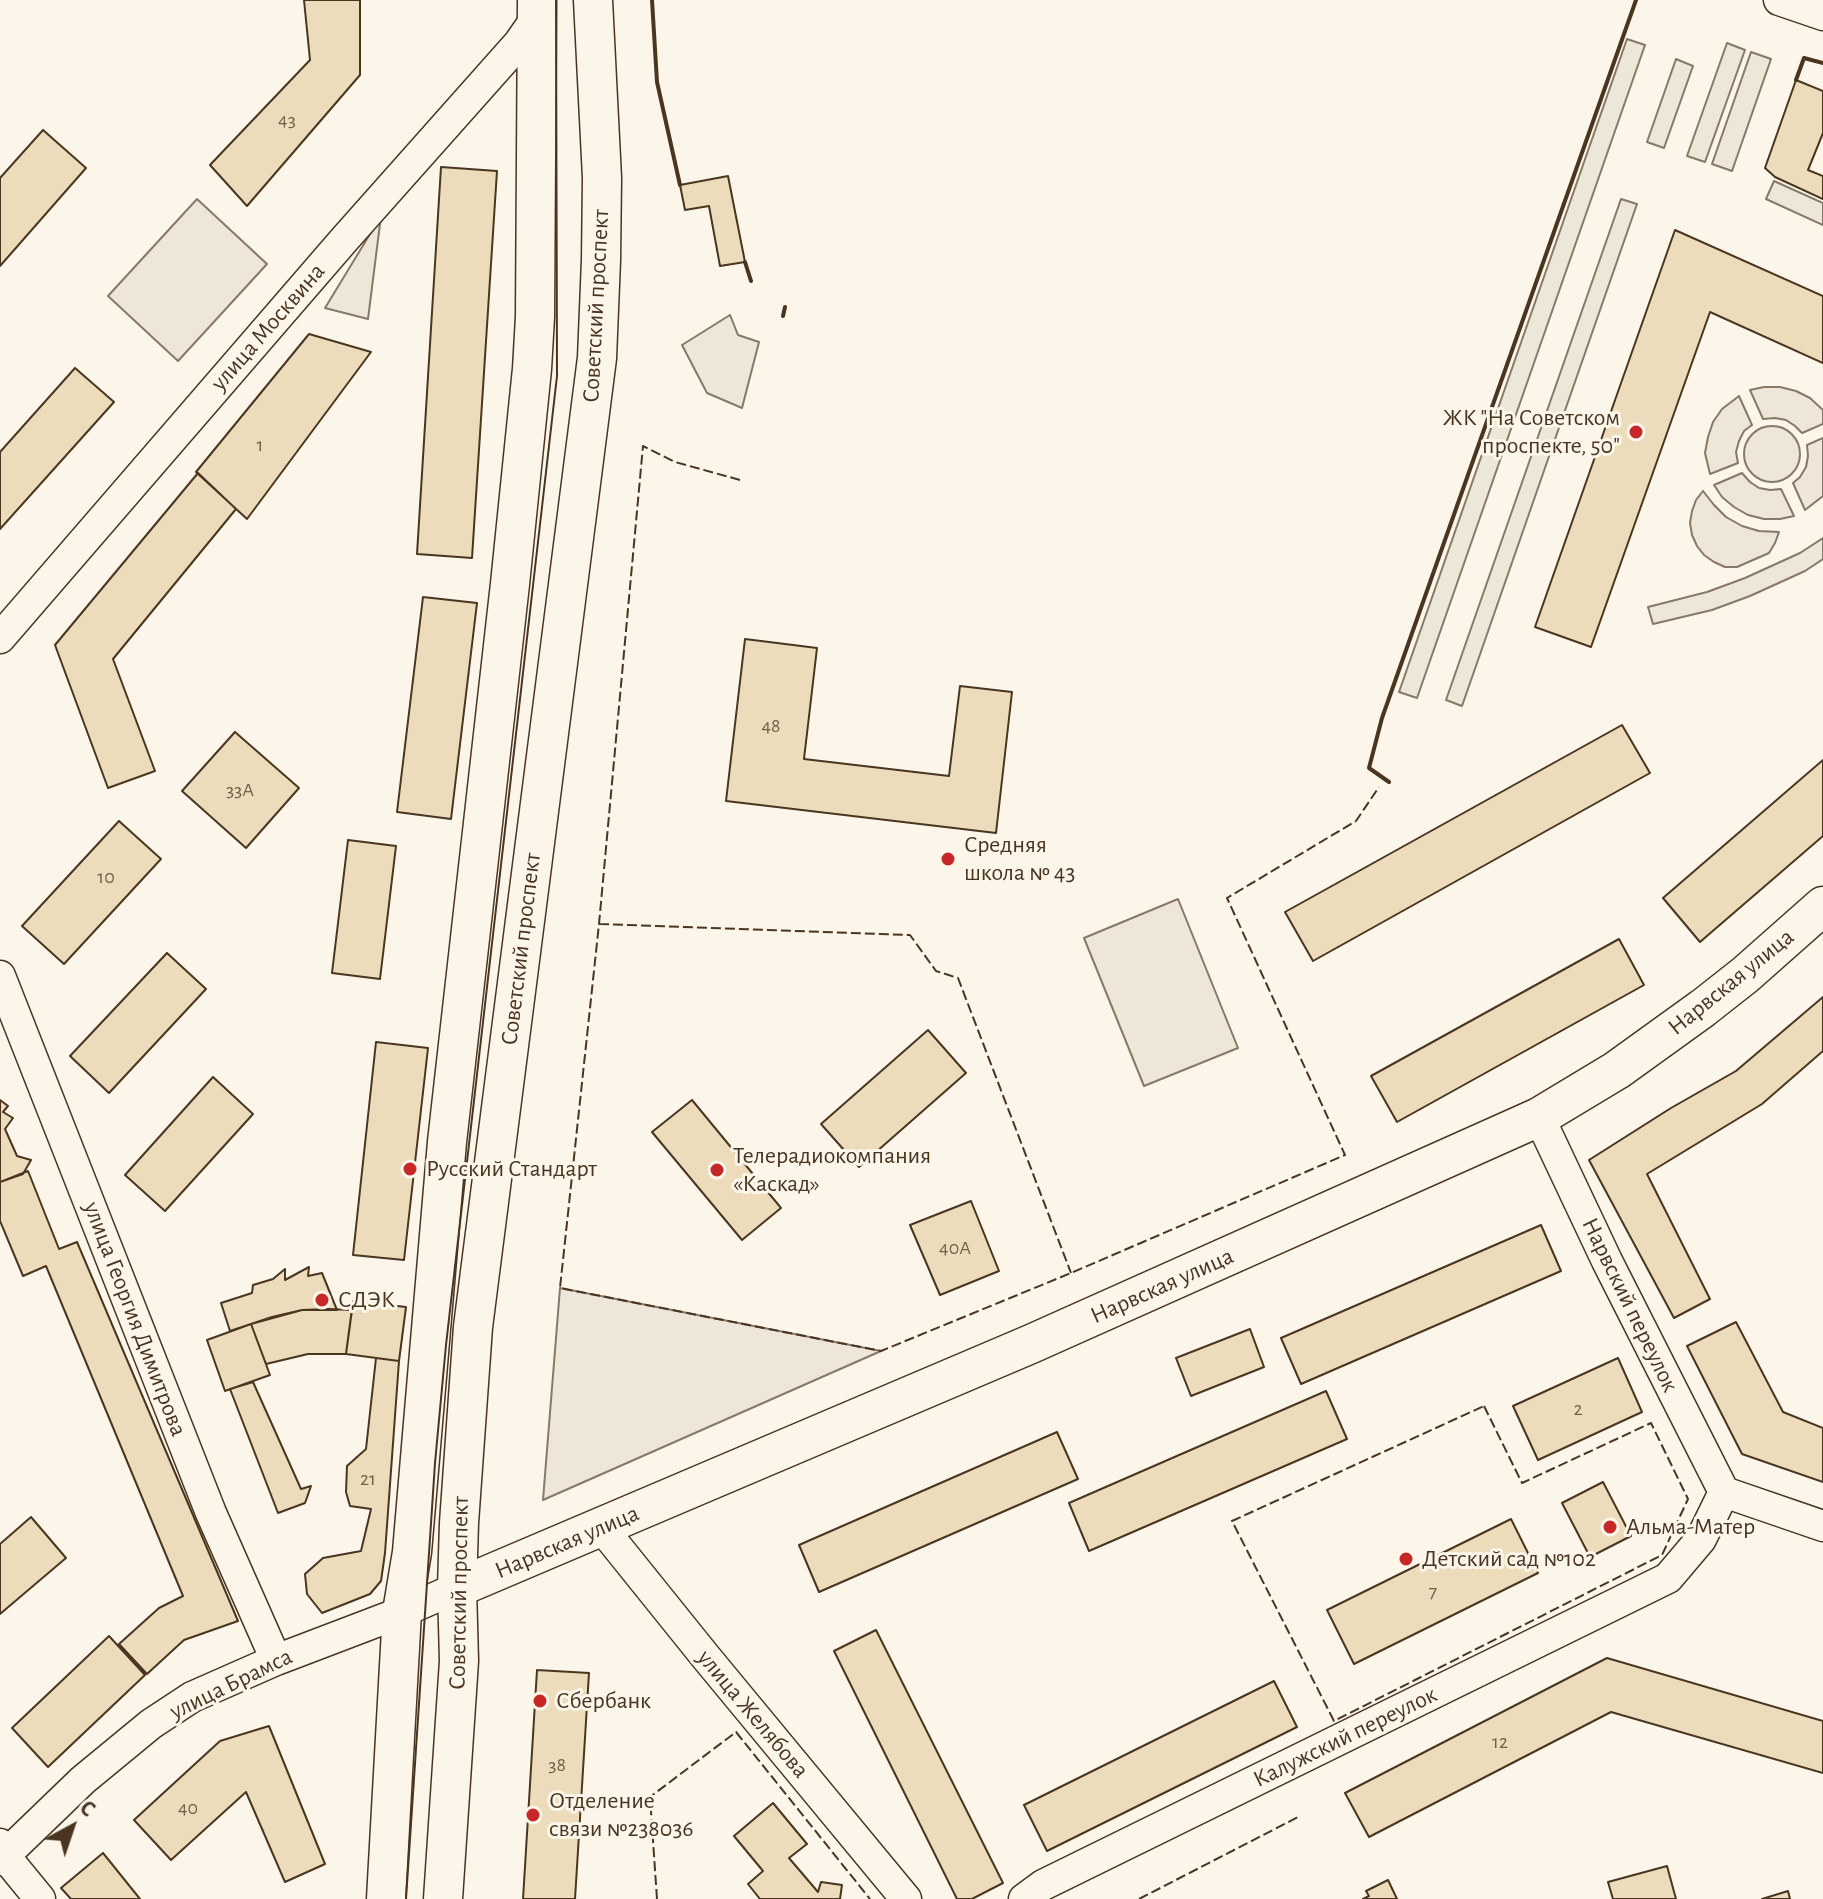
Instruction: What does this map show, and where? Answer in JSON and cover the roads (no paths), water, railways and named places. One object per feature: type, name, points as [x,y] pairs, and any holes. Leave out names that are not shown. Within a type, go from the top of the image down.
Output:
[{"type":"main road","name":"Советский проспект","points":[[443,1899],[459,1661],[459,1523],[476,1302],[597,358],[602,178],[593,0]]},
{"type":"main road","name":"Советский проспект","points":[[386,1899],[402,1612],[412,1552],[447,1142],[532,369],[537,9]]},
{"type":"main road","name":"Нарвская улица","points":[[457,1588],[1031,1344],[1539,1117],[1617,1070],[1703,1008],[1823,906]]},
{"type":"street","points":[[1779,0],[1823,15]]},
{"type":"street","name":"улица Москвина","points":[[0,638],[350,232],[519,43],[537,9]]},
{"type":"street","name":"улица Георгия Димитрова","points":[[0,976],[211,1513],[276,1660]]},
{"type":"street","name":"Нарвский переулок","points":[[1539,1117],[1607,1261],[1724,1492]]},
{"type":"street","points":[[1724,1492],[1823,1526]]},
{"type":"street","name":"Калужский переулок","points":[[1024,1899],[1043,1885],[1668,1578],[1701,1539],[1724,1492]]},
{"type":"street","name":"улица Желябова","points":[[602,1528],[906,1899]]},
{"type":"street","name":"улица Брамса","points":[[1,1853],[151,1724],[192,1697],[457,1588]]},
{"type":"street","points":[[1,1853],[40,1899]]},
{"type":"tram line","points":[[406,1899],[435,1463],[446,1345],[557,376],[556,0]]},
{"type":"place","name":"ЖК \"На Советском проспекте, 50\"","points":[[1636,432]]},
{"type":"place","name":"Средняя школа № 43","points":[[948,859]]},
{"type":"place","name":"Русский Стандарт","points":[[410,1169]]},
{"type":"place","name":"Телерадиокомпания «Каскад»","points":[[717,1170]]},
{"type":"place","name":"СДЭК","points":[[322,1300]]},
{"type":"place","name":"Альма-Матер","points":[[1610,1527]]},
{"type":"place","name":"Детский сад №102","points":[[1406,1559]]},
{"type":"place","name":"Сбербанк","points":[[540,1701]]},
{"type":"place","name":"Отделение связи №238036","points":[[533,1815]]}]
